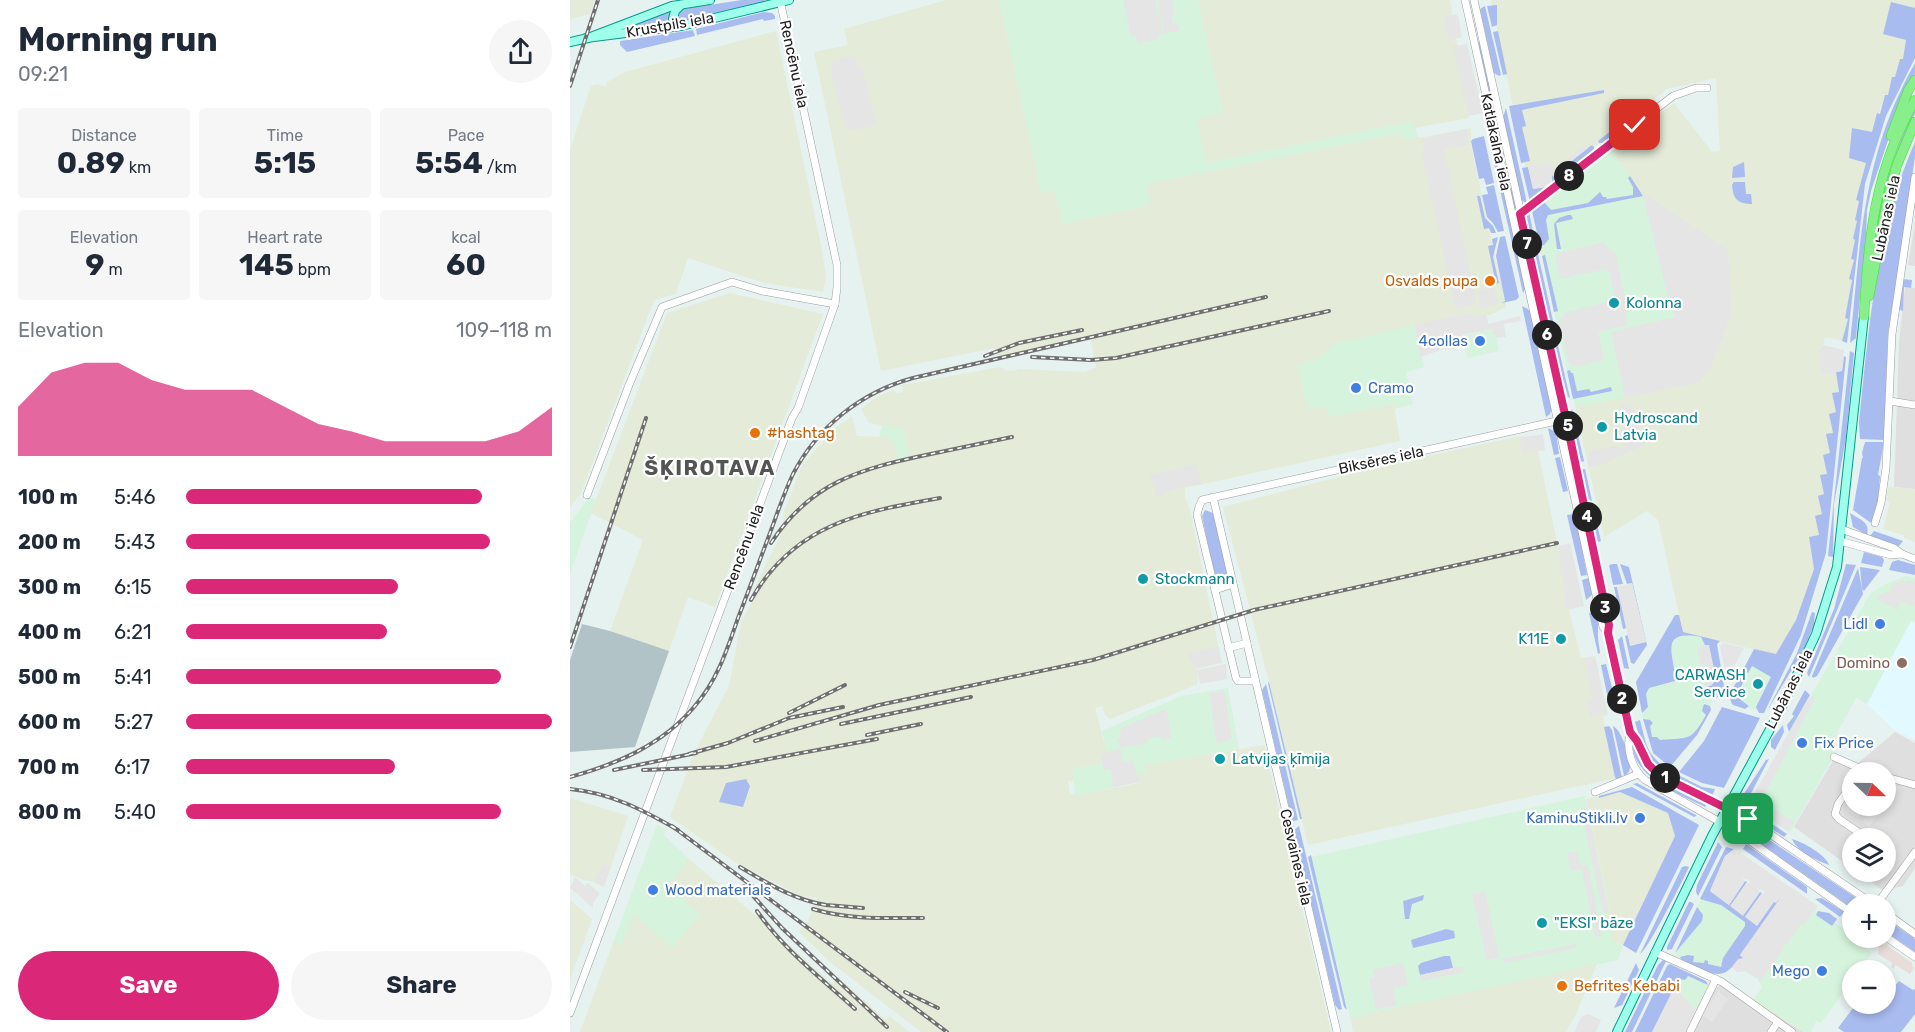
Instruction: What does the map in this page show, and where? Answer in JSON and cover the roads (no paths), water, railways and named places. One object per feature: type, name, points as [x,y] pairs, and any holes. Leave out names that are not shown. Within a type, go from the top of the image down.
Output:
[{"type":"highway","points":[[1883,173],[1887,147],[1894,126],[1915,80]]},
{"type":"highway","name":"Lubānas iela","points":[[1864,316],[1871,224],[1883,173],[1899,129],[1915,100]]},
{"type":"highway","name":"Lubānas iela","points":[[1864,316],[1873,281],[1888,197],[1897,165],[1915,122]]},
{"type":"highway","points":[[1888,197],[1915,137]]},
{"type":"main road","name":"Krustpils iela","points":[[570,42],[681,4],[710,0]]},
{"type":"main road","name":"Krustpils iela","points":[[586,38],[681,26],[783,1]]},
{"type":"main road","points":[[681,4],[675,11],[673,19],[681,26]]},
{"type":"main road","name":"Lubānas iela","points":[[1617,1032],[1727,808],[1781,709],[1816,634],[1832,585],[1840,541],[1864,316]]},
{"type":"street","name":"Katlakalna iela","points":[[1465,0],[1603,627],[1608,633]]},
{"type":"street","name":"Katlakalna iela","points":[[1474,0],[1566,419],[1630,732],[1653,771],[1745,817],[1860,894]]},
{"type":"street","name":"Rencēnu iela","points":[[570,1013],[789,425],[798,408],[834,304],[837,265],[783,1]]},
{"type":"street","points":[[1520,214],[1673,96],[1696,88],[1707,88]]},
{"type":"street","points":[[1500,163],[1508,161]]},
{"type":"street","name":"Lubānas iela","points":[[1875,523],[1884,484],[1892,334],[1915,177]]},
{"type":"street","points":[[587,495],[628,385],[662,307],[732,282],[762,291],[834,304]]},
{"type":"street","points":[[1890,401],[1915,405]]},
{"type":"street","name":"Biksēres iela","points":[[1215,590],[1197,515],[1202,500],[1566,419]]},
{"type":"street","name":"Cesvaines iela","points":[[1214,497],[1337,1032]]},
{"type":"street","points":[[1841,530],[1894,548],[1915,559]]},
{"type":"street","points":[[1840,541],[1891,555],[1902,554]]},
{"type":"street","points":[[1233,584],[1215,590],[1228,648],[1238,681],[1255,681]]},
{"type":"street","points":[[1228,648],[1247,643]]},
{"type":"street","name":"Katlakalna iela","points":[[1630,732],[1628,743],[1638,774]]},
{"type":"street","points":[[1834,757],[1844,762]]},
{"type":"street","points":[[1595,792],[1626,781],[1638,774],[1651,784],[1736,831],[1842,906]]},
{"type":"street","points":[[1896,780],[1915,785]]},
{"type":"street","points":[[1842,798],[1835,814],[1852,828]]},
{"type":"street","points":[[1883,894],[1915,852]]},
{"type":"street","points":[[1896,920],[1915,934]]},
{"type":"street","points":[[1896,944],[1915,957]]},
{"type":"street","points":[[1655,952],[1716,979],[1792,1032]]},
{"type":"street","points":[[1690,1032],[1716,979]]},
{"type":"street","points":[[1771,1032],[1778,1022]]},
{"type":"railway","points":[[570,86],[598,0]]},
{"type":"railway","points":[[570,777],[605,766],[653,742],[668,732],[702,697],[725,653],[793,474],[815,441],[843,413],[876,392],[913,378],[1266,297]]},
{"type":"railway","points":[[1032,357],[1091,360],[1116,358],[1329,311]]},
{"type":"railway","points":[[985,356],[1019,343],[1082,330]]},
{"type":"railway","points":[[570,647],[646,418]]},
{"type":"railway","points":[[771,543],[786,522],[803,505],[839,481],[902,460],[1012,437]]},
{"type":"railway","points":[[751,600],[768,574],[788,554],[809,538],[857,516],[940,498]]},
{"type":"railway","points":[[755,741],[879,705],[1093,660],[1254,610],[1557,543]]},
{"type":"railway","points":[[789,713],[845,685]]},
{"type":"railway","points":[[841,724],[971,697]]},
{"type":"railway","points":[[689,754],[728,743],[789,718],[843,707]]},
{"type":"railway","points":[[867,735],[921,724]]},
{"type":"railway","points":[[643,770],[726,767],[877,739]]},
{"type":"railway","points":[[614,770],[696,753]]},
{"type":"railway","points":[[570,789],[613,798],[678,830]]},
{"type":"railway","points":[[672,826],[947,1032]]},
{"type":"railway","points":[[740,867],[781,890],[814,903],[863,908]]},
{"type":"railway","points":[[744,886],[782,928],[887,1027]]},
{"type":"railway","points":[[813,909],[854,917],[923,918]]},
{"type":"railway","points":[[757,911],[790,951],[855,1009]]},
{"type":"railway","points":[[905,992],[938,1008]]},
{"type":"place","name":"Osvalds pupa","points":[[1490,281]]},
{"type":"place","name":"Kolonna","points":[[1614,303]]},
{"type":"place","name":"4collas","points":[[1480,341]]},
{"type":"place","name":"Cramo","points":[[1356,388]]},
{"type":"place","name":"Hydroscand Latvia","points":[[1602,427]]},
{"type":"place","name":"#hashtag","points":[[755,433]]},
{"type":"place","name":"Stockmann","points":[[1143,579]]},
{"type":"place","name":"Lidl","points":[[1880,624]]},
{"type":"place","name":"K11E","points":[[1561,639]]},
{"type":"place","name":"Domino","points":[[1902,663]]},
{"type":"place","name":"CARWASH Service","points":[[1758,684]]},
{"type":"place","name":"Fix Price","points":[[1802,743]]},
{"type":"place","name":"Latvijas ķīmija","points":[[1220,759]]},
{"type":"place","name":"KaminuStikli.lv","points":[[1640,818]]},
{"type":"place","name":"Wood materials","points":[[653,890]]},
{"type":"place","name":"\"EKSI\" bāze","points":[[1542,923]]},
{"type":"place","name":"Mego","points":[[1822,971]]},
{"type":"place","name":"Befrites Kebabi","points":[[1562,986]]},
{"type":"district","name":"ŠĶIROTAVA","points":[[710,467]]}]
